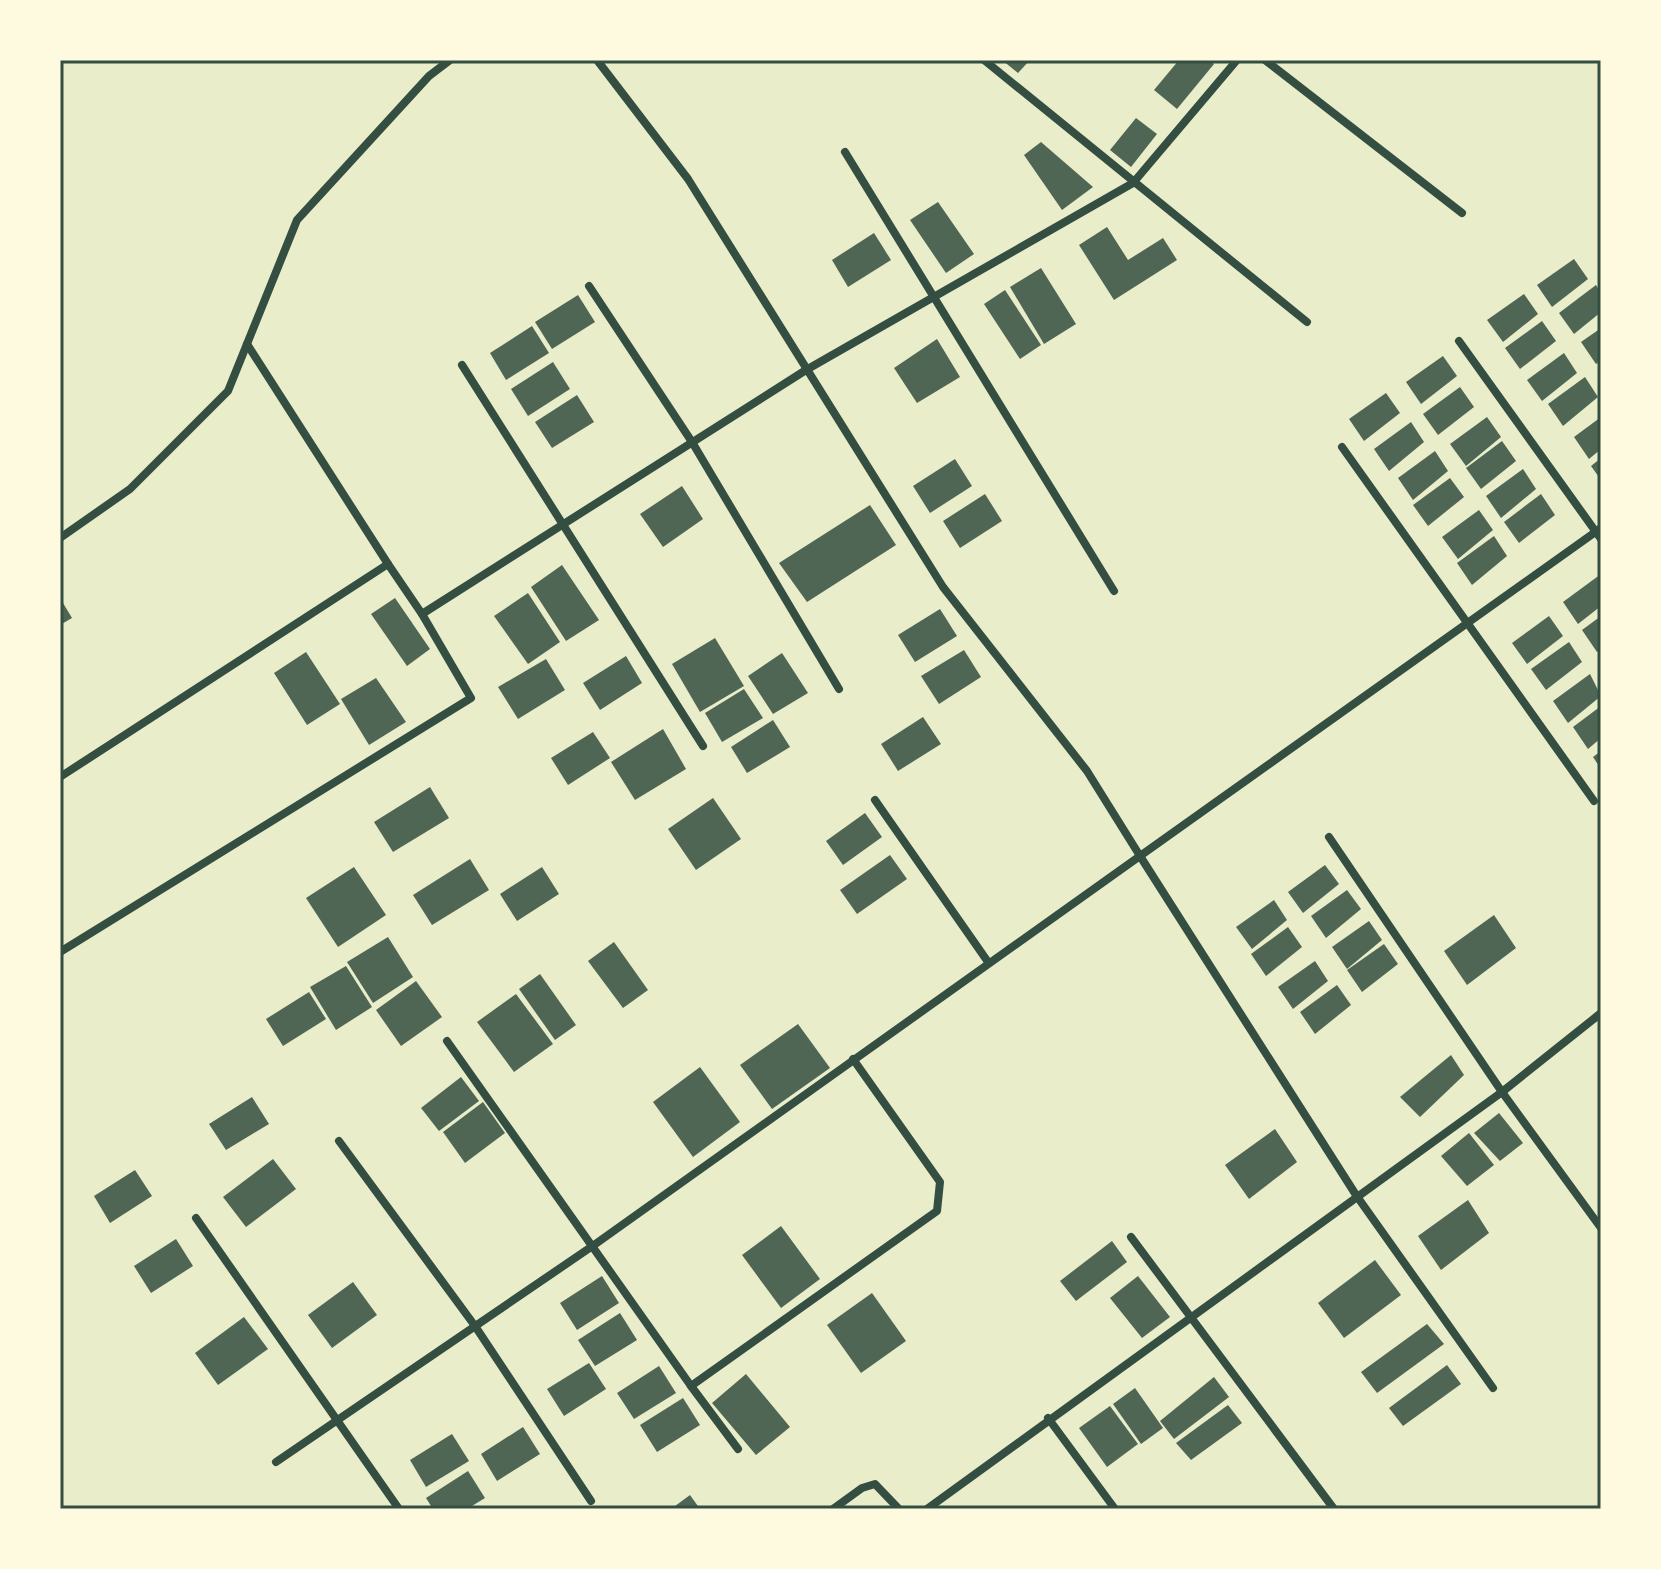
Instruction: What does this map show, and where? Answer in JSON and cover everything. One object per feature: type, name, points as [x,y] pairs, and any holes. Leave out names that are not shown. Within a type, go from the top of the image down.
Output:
[{"type":"street","points":[[60,538],[130,489],[228,391],[297,220],[429,76],[450,60]]},
{"type":"street","points":[[597,60],[688,179],[943,587],[1087,771],[1356,1195],[1493,1388]]},
{"type":"street","points":[[984,60],[1307,322]]},
{"type":"street","points":[[422,614],[806,370],[1133,183],[1237,60]]},
{"type":"street","points":[[1265,60],[1462,213]]},
{"type":"street","points":[[845,152],[1114,591]]},
{"type":"street","points":[[589,286],[692,442],[839,689]]},
{"type":"street","points":[[276,1462],[594,1245],[988,962],[1599,533],[1459,341]]},
{"type":"street","points":[[60,952],[471,698],[422,614],[247,344]]},
{"type":"street","points":[[462,365],[565,523],[703,746]]},
{"type":"street","points":[[1342,447],[1594,801]]},
{"type":"street","points":[[60,777],[388,564]]},
{"type":"street","points":[[875,800],[988,962]]},
{"type":"street","points":[[1329,837],[1502,1092],[1601,1228]]},
{"type":"street","points":[[927,1509],[1190,1315],[1502,1092],[1601,1013]]},
{"type":"street","points":[[447,1041],[738,1449]]},
{"type":"street","points":[[691,1386],[937,1211],[940,1182],[853,1059]]},
{"type":"street","points":[[339,1141],[475,1326],[591,1501]]},
{"type":"street","points":[[196,1218],[399,1509]]},
{"type":"street","points":[[1131,1237],[1334,1509]]},
{"type":"street","points":[[1048,1418],[1115,1509]]},
{"type":"street","points":[[833,1509],[862,1488],[875,1484],[899,1509]]},
{"type":"building","points":[[1002,60],[1030,60],[1018,73]]},
{"type":"building","points":[[1179,60],[1209,60],[1214,64],[1177,109],[1154,90]]},
{"type":"building","points":[[1136,118],[1157,134],[1131,167],[1110,150]]},
{"type":"building","points":[[1041,142],[1093,187],[1062,210],[1024,155]]},
{"type":"building","points":[[938,202],[974,254],[946,273],[910,220]]},
{"type":"building","points":[[1107,227],[1128,260],[1163,238],[1177,260],[1114,300],[1079,245]]},
{"type":"building","points":[[874,233],[891,260],[848,287],[832,260]]},
{"type":"building","points":[[1574,259],[1588,279],[1552,307],[1537,285]]},
{"type":"building","points":[[1041,268],[1076,324],[1044,344],[1010,287]]},
{"type":"building","points":[[1596,285],[1601,293],[1601,312],[1574,334],[1559,313]]},
{"type":"building","points":[[1005,290],[1041,345],[1020,359],[984,304]]},
{"type":"building","points":[[1524,294],[1538,314],[1503,342],[1487,320]]},
{"type":"building","points":[[578,295],[595,322],[552,349],[535,322]]},
{"type":"building","points":[[1542,321],[1556,341],[1520,369],[1505,348]]},
{"type":"building","points":[[532,326],[549,353],[506,380],[490,353]]},
{"type":"building","points":[[1601,328],[1601,361],[1596,364],[1581,342]]},
{"type":"building","points":[[937,339],[960,377],[917,403],[894,368]]},
{"type":"building","points":[[1564,353],[1577,373],[1542,401],[1527,380]]},
{"type":"building","points":[[1443,356],[1457,376],[1421,404],[1406,382]]},
{"type":"building","points":[[553,362],[570,389],[528,416],[511,389]]},
{"type":"building","points":[[1585,377],[1598,397],[1563,426],[1548,404]]},
{"type":"building","points":[[1460,387],[1474,407],[1438,435],[1423,414]]},
{"type":"building","points":[[1386,393],[1400,413],[1364,441],[1349,419]]},
{"type":"building","points":[[577,395],[594,422],[552,448],[535,422]]},
{"type":"building","points":[[1487,417],[1501,437],[1466,466],[1450,444]]},
{"type":"building","points":[[1601,417],[1601,449],[1589,459],[1574,437]]},
{"type":"building","points":[[1411,422],[1424,442],[1389,471],[1374,449]]},
{"type":"building","points":[[1502,441],[1516,461],[1481,489],[1466,468]]},
{"type":"building","points":[[1435,451],[1448,471],[1413,500],[1398,478]]},
{"type":"building","points":[[1601,458],[1601,480],[1591,466]]},
{"type":"building","points":[[955,459],[972,486],[930,513],[913,486]]},
{"type":"building","points":[[1523,469],[1536,489],[1501,518],[1486,496]]},
{"type":"building","points":[[1450,478],[1464,497],[1428,526],[1413,505]]},
{"type":"building","points":[[682,486],[703,519],[663,547],[640,514]]},
{"type":"building","points":[[985,494],[1002,521],[960,548],[943,521]]},
{"type":"building","points":[[1541,494],[1555,515],[1519,543],[1504,522]]},
{"type":"building","points":[[870,505],[896,545],[807,602],[779,563]]},
{"type":"building","points":[[1479,510],[1493,530],[1458,559],[1442,537]]},
{"type":"building","points":[[1494,536],[1507,556],[1472,585],[1457,563]]},
{"type":"building","points":[[562,565],[599,620],[566,641],[531,587]]},
{"type":"building","points":[[1601,574],[1601,606],[1578,624],[1563,602]]},
{"type":"building","points":[[528,593],[560,642],[528,664],[494,616]]},
{"type":"building","points":[[60,598],[72,618],[60,625]]},
{"type":"building","points":[[395,598],[430,649],[407,666],[371,614]]},
{"type":"building","points":[[940,609],[957,636],[915,662],[898,635]]},
{"type":"building","points":[[1549,616],[1563,636],[1527,664],[1512,643]]},
{"type":"building","points":[[1601,616],[1601,649],[1597,652],[1582,630]]},
{"type":"building","points":[[715,638],[744,686],[700,712],[672,664]]},
{"type":"building","points":[[1569,642],[1582,662],[1546,690],[1531,669]]},
{"type":"building","points":[[964,650],[981,677],[939,704],[921,676]]},
{"type":"building","points":[[306,652],[340,704],[307,725],[274,673]]},
{"type":"building","points":[[782,653],[808,693],[773,714],[748,676]]},
{"type":"building","points":[[626,656],[642,683],[600,710],[583,683]]},
{"type":"building","points":[[546,659],[565,690],[518,719],[498,687]]},
{"type":"building","points":[[1590,674],[1601,696],[1568,723],[1553,701]]},
{"type":"building","points":[[376,678],[406,722],[369,745],[341,699]]},
{"type":"building","points":[[744,689],[763,718],[722,742],[705,713]]},
{"type":"building","points":[[1601,706],[1601,738],[1588,749],[1573,727]]},
{"type":"building","points":[[923,717],[941,744],[898,771],[881,744]]},
{"type":"building","points":[[773,720],[790,747],[747,773],[731,747]]},
{"type":"building","points":[[663,729],[686,769],[635,800],[611,762]]},
{"type":"building","points":[[593,732],[610,758],[568,785],[551,758]]},
{"type":"building","points":[[1601,751],[1601,769],[1593,757]]},
{"type":"building","points":[[430,787],[449,818],[393,852],[374,822]]},
{"type":"building","points":[[713,798],[741,839],[696,870],[668,829]]},
{"type":"building","points":[[865,813],[882,837],[843,865],[826,841]]},
{"type":"building","points":[[890,855],[907,879],[857,914],[840,890]]},
{"type":"building","points":[[470,859],[489,890],[432,925],[413,895]]},
{"type":"building","points":[[1325,865],[1339,884],[1303,913],[1288,892]]},
{"type":"building","points":[[354,867],[386,915],[338,947],[306,898]]},
{"type":"building","points":[[542,867],[559,894],[517,921],[500,894]]},
{"type":"building","points":[[1347,890],[1361,909],[1326,938],[1311,916]]},
{"type":"building","points":[[1274,900],[1287,920],[1252,949],[1236,927]]},
{"type":"building","points":[[1494,915],[1516,948],[1467,985],[1444,951]]},
{"type":"building","points":[[1369,921],[1382,940],[1347,969],[1332,947]]},
{"type":"building","points":[[1288,927],[1302,947],[1266,976],[1251,954]]},
{"type":"building","points":[[388,937],[413,977],[373,1003],[347,962]]},
{"type":"building","points":[[614,942],[648,990],[623,1008],[588,961]]},
{"type":"building","points":[[1384,944],[1398,964],[1362,992],[1347,970]]},
{"type":"building","points":[[1315,961],[1328,981],[1293,1009],[1278,987]]},
{"type":"building","points":[[346,966],[372,1007],[336,1030],[310,987]]},
{"type":"building","points":[[540,974],[576,1025],[555,1040],[519,989]]},
{"type":"building","points":[[416,981],[442,1017],[401,1046],[376,1010]]},
{"type":"building","points":[[1337,985],[1351,1005],[1315,1034],[1300,1012]]},
{"type":"building","points":[[309,992],[326,1019],[283,1046],[266,1019]]},
{"type":"building","points":[[516,994],[553,1044],[514,1072],[477,1022]]},
{"type":"building","points":[[798,1024],[830,1068],[772,1109],[740,1065]]},
{"type":"building","points":[[1451,1055],[1464,1075],[1420,1117],[1400,1097]]},
{"type":"building","points":[[700,1067],[740,1122],[693,1157],[653,1102]]},
{"type":"building","points":[[461,1077],[479,1101],[439,1131],[421,1108]]},
{"type":"building","points":[[252,1097],[269,1124],[226,1150],[209,1124]]},
{"type":"building","points":[[483,1102],[505,1133],[465,1163],[443,1132]]},
{"type":"building","points":[[1499,1113],[1523,1143],[1500,1161],[1474,1133]]},
{"type":"building","points":[[1275,1129],[1297,1162],[1249,1199],[1225,1165]]},
{"type":"building","points":[[1469,1133],[1494,1165],[1467,1186],[1441,1156]]},
{"type":"building","points":[[273,1159],[296,1189],[246,1227],[223,1197]]},
{"type":"building","points":[[135,1170],[152,1196],[110,1223],[94,1196]]},
{"type":"building","points":[[1468,1200],[1489,1233],[1441,1270],[1418,1236]]},
{"type":"building","points":[[781,1226],[820,1279],[781,1308],[742,1255]]},
{"type":"building","points":[[176,1239],[193,1266],[151,1293],[134,1266]]},
{"type":"building","points":[[1112,1241],[1127,1262],[1076,1301],[1060,1281]]},
{"type":"building","points":[[1375,1260],[1401,1295],[1344,1338],[1318,1303]]},
{"type":"building","points":[[602,1276],[619,1303],[577,1330],[560,1303]]},
{"type":"building","points":[[1138,1276],[1170,1317],[1142,1338],[1110,1298]]},
{"type":"building","points":[[353,1282],[377,1315],[332,1348],[308,1315]]},
{"type":"building","points":[[872,1293],[906,1341],[861,1373],[827,1325]]},
{"type":"building","points":[[620,1313],[637,1340],[595,1366],[578,1340]]},
{"type":"building","points":[[244,1317],[268,1349],[218,1385],[195,1353]]},
{"type":"building","points":[[1427,1324],[1444,1344],[1377,1393],[1361,1372]]},
{"type":"building","points":[[589,1363],[606,1389],[564,1416],[547,1389]]},
{"type":"building","points":[[1447,1365],[1461,1384],[1403,1426],[1389,1408]]},
{"type":"building","points":[[659,1366],[676,1393],[634,1419],[617,1393]]},
{"type":"building","points":[[746,1374],[790,1427],[756,1455],[712,1403]]},
{"type":"building","points":[[1214,1377],[1229,1397],[1174,1439],[1160,1421]]},
{"type":"building","points":[[1135,1388],[1163,1428],[1141,1444],[1113,1404]]},
{"type":"building","points":[[683,1398],[700,1425],[657,1452],[640,1425]]},
{"type":"building","points":[[1228,1405],[1242,1423],[1191,1460],[1176,1443]]},
{"type":"building","points":[[1110,1406],[1138,1444],[1107,1467],[1079,1428]]},
{"type":"building","points":[[523,1427],[540,1454],[497,1481],[481,1454]]},
{"type":"building","points":[[452,1434],[469,1461],[426,1487],[410,1460]]},
{"type":"building","points":[[468,1471],[485,1498],[467,1509],[433,1509],[426,1498]]},
{"type":"building","points":[[690,1495],[700,1509],[671,1509]]}]
